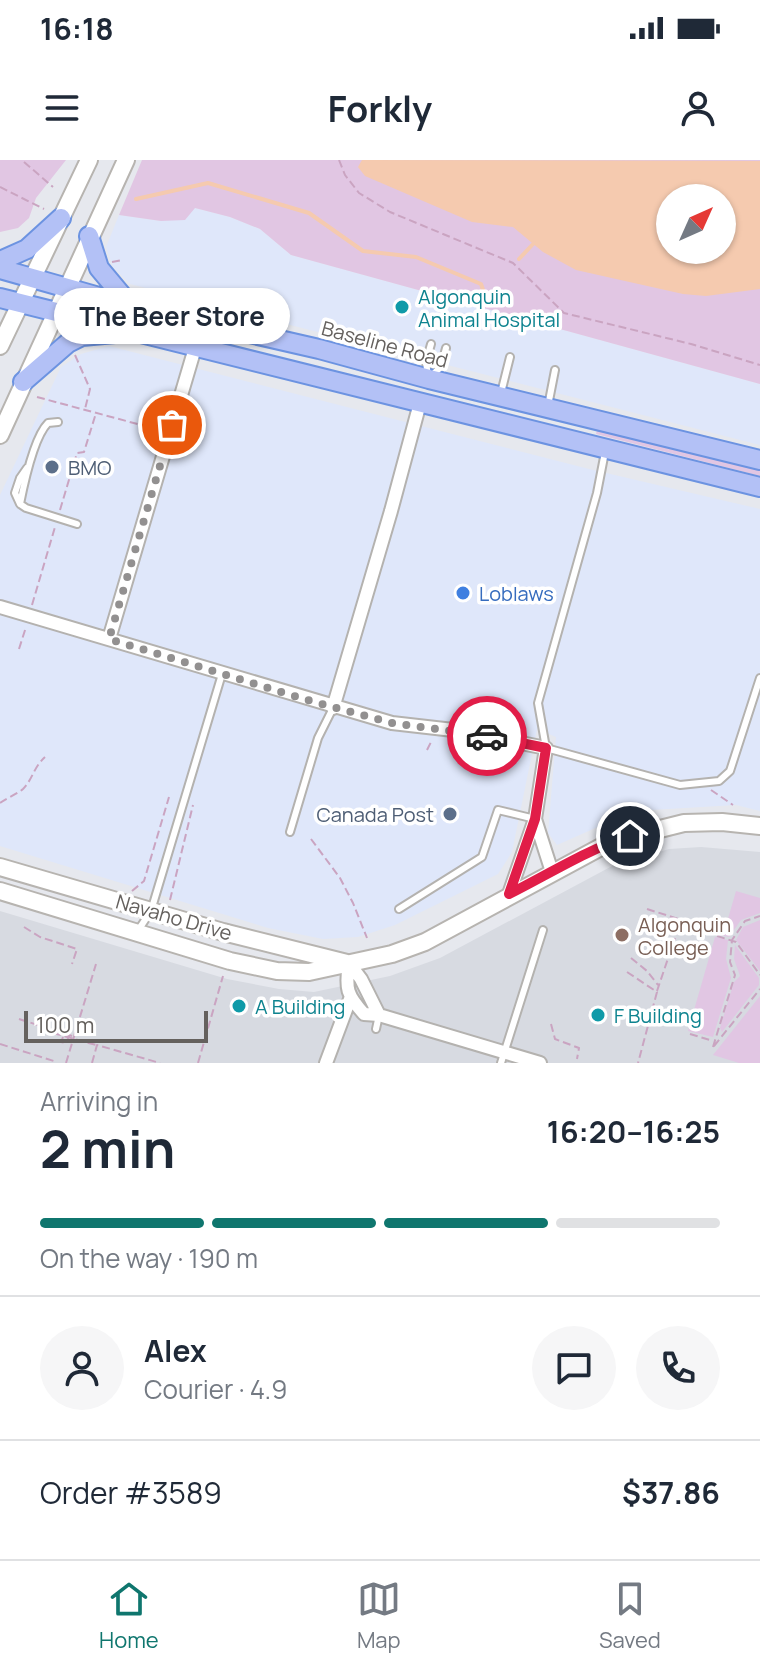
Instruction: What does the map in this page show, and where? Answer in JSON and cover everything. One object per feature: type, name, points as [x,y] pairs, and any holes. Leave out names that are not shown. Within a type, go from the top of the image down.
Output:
[{"type":"main road","points":[[0,261],[27,249],[52,214]]},
{"type":"main road","points":[[89,236],[99,268],[131,306]]},
{"type":"main road","name":"Baseline Road","points":[[0,269],[131,306],[319,349],[760,460]]},
{"type":"main road","points":[[0,298],[760,487]]},
{"type":"main road","points":[[23,382],[58,351],[82,336],[130,332]]},
{"type":"main road","points":[[420,403],[429,379]]},
{"type":"street","points":[[0,346],[33,277],[52,214],[89,160]]},
{"type":"street","points":[[0,435],[126,160]]},
{"type":"street","points":[[109,639],[195,348]]},
{"type":"street","points":[[333,708],[420,403]]},
{"type":"street","points":[[0,607],[333,708],[392,723],[462,731],[546,748],[535,819],[509,894]]},
{"type":"street","points":[[535,819],[552,872]]},
{"type":"street","name":"Navaho Drive","points":[[0,891],[230,961],[277,971],[309,972],[392,954],[425,942],[612,841],[684,823],[722,822],[760,826]]},
{"type":"street","name":"Navaho Drive","points":[[0,867],[275,946],[349,963]]},
{"type":"street","points":[[349,963],[346,982],[350,999],[364,1014]]},
{"type":"street","points":[[349,963],[379,1015]]},
{"type":"street","points":[[326,1063],[350,999]]},
{"type":"street","points":[[338,1030],[364,1014],[379,1015],[503,1058],[540,1063]]},
{"type":"lane","points":[[429,379],[426,362],[431,344]]},
{"type":"lane","points":[[429,379],[441,367],[446,348]]},
{"type":"lane","points":[[501,396],[510,357]]},
{"type":"lane","points":[[548,408],[555,370]]},
{"type":"lane","points":[[58,422],[48,423],[42,428],[15,493],[20,504],[26,508],[77,524]]},
{"type":"lane","points":[[606,449],[597,493],[538,703],[546,748],[680,785],[719,781],[730,771],[760,678]]},
{"type":"lane","points":[[137,932],[151,911],[222,674]]},
{"type":"lane","points":[[290,832],[318,738],[333,708]]},
{"type":"lane","points":[[399,909],[482,857],[498,810],[535,819]]},
{"type":"lane","points":[[503,1058],[543,930]]},
{"type":"lane","points":[[376,1029],[379,1015]]},
{"type":"path","points":[[339,160],[345,175],[359,193],[390,212],[513,263],[564,313],[691,344],[760,365]]},
{"type":"path","points":[[24,162],[53,187]]},
{"type":"path","points":[[0,187],[52,214]]},
{"type":"path","points":[[71,349],[90,389],[85,410]]},
{"type":"path","points":[[37,397],[162,430]]},
{"type":"path","points":[[19,649],[77,453],[84,452],[96,413]]},
{"type":"path","points":[[427,750],[434,735]]},
{"type":"path","points":[[0,803],[22,790],[35,766],[45,757]]},
{"type":"path","points":[[704,784],[733,805]]},
{"type":"path","points":[[131,891],[144,881],[169,797]]},
{"type":"path","points":[[169,903],[194,804]]},
{"type":"path","points":[[311,839],[340,878],[367,938]]},
{"type":"path","points":[[647,909],[691,923]]},
{"type":"path","points":[[760,916],[745,921],[732,940],[730,962],[735,975],[713,1047],[760,989]]},
{"type":"path","points":[[638,1063],[681,920]]},
{"type":"path","points":[[24,927],[40,937],[77,949],[72,964]]},
{"type":"path","points":[[717,936],[732,940],[760,975]]},
{"type":"path","points":[[631,958],[659,985]]},
{"type":"path","points":[[66,1063],[71,1036],[96,964]]},
{"type":"path","points":[[627,972],[657,992]]},
{"type":"path","points":[[198,1063],[223,974]]},
{"type":"path","points":[[19,1019],[71,1036]]},
{"type":"path","points":[[551,1024],[555,1039],[579,1048],[577,1059]]},
{"type":"path","points":[[53,1033],[160,1063]]},
{"type":"path","points":[[690,1034],[714,1042]]},
{"type":"path","points":[[63,1036],[61,1042],[66,1043],[71,1036]]},
{"type":"path","points":[[0,1044],[57,1062]]},
{"type":"path","points":[[92,1063],[97,1045]]},
{"type":"shaded area","points":[[0,160],[66,160],[36,198],[29,218],[18,228],[0,232]]},
{"type":"shaded area","points":[[142,160],[760,160],[760,384],[291,255],[260,229],[230,217],[195,208],[185,220],[161,221],[119,215]]},
{"type":"shaded area","points":[[362,160],[760,161],[760,289],[706,296],[683,294],[576,270],[543,252],[513,227],[472,222],[365,176],[358,167]]},
{"type":"shaded area","points":[[195,208],[260,229],[291,255],[760,384],[760,445],[130,284],[113,267],[106,247],[119,215],[161,221]]},
{"type":"shaded area","points":[[109,346],[589,469],[760,509],[760,811],[736,805],[634,811],[557,845],[548,833],[556,737],[537,729],[512,852],[498,874],[395,925],[358,937],[323,939],[268,928],[0,846],[0,495],[61,367],[81,354]]},
{"type":"shaded area","points":[[597,430],[613,431],[760,467],[760,476],[596,434]]},
{"type":"shaded area","name":"Algonquin College","points":[[701,847],[760,852],[760,1063],[0,1063],[0,911],[227,979],[314,992],[390,976],[440,958],[614,865],[669,849]]},
{"type":"shaded area","points":[[736,891],[760,898],[760,913],[741,920],[729,937],[716,934],[723,934]]},
{"type":"shaded area","points":[[760,920],[760,971],[736,940],[743,927]]},
{"type":"shaded area","points":[[715,937],[728,940],[726,959],[731,978],[713,1037],[688,1031]]},
{"type":"shaded area","points":[[735,945],[759,978],[759,985],[722,1032],[720,1028],[734,982],[740,976],[734,959]]},
{"type":"shaded area","points":[[760,996],[760,1063],[739,1063],[713,1055]]},
{"type":"waterway","points":[[136,199],[208,183],[309,213],[363,251],[416,257],[481,284],[488,304]]},
{"type":"waterway","points":[[519,259],[534,243]]},
{"type":"way so far","points":[[172,425],[109,639],[333,708],[392,723],[487,736]]},
{"type":"place","name":"Algonquin Animal Hospital","points":[[402,307]]},
{"type":"place","name":"The Beer Store","points":[[172,425]]},
{"type":"place","name":"BMO","points":[[52,467]]},
{"type":"place","name":"Loblaws","points":[[463,593]]},
{"type":"place","name":"Canada Post","points":[[450,814]]},
{"type":"place","name":"Algonquin College","points":[[622,935]]},
{"type":"place","name":"A Building","points":[[239,1006]]},
{"type":"place","name":"F Building","points":[[598,1015]]},
{"type":"route","points":[[487,736],[546,748],[535,819],[509,894],[612,841],[630,836]]}]
